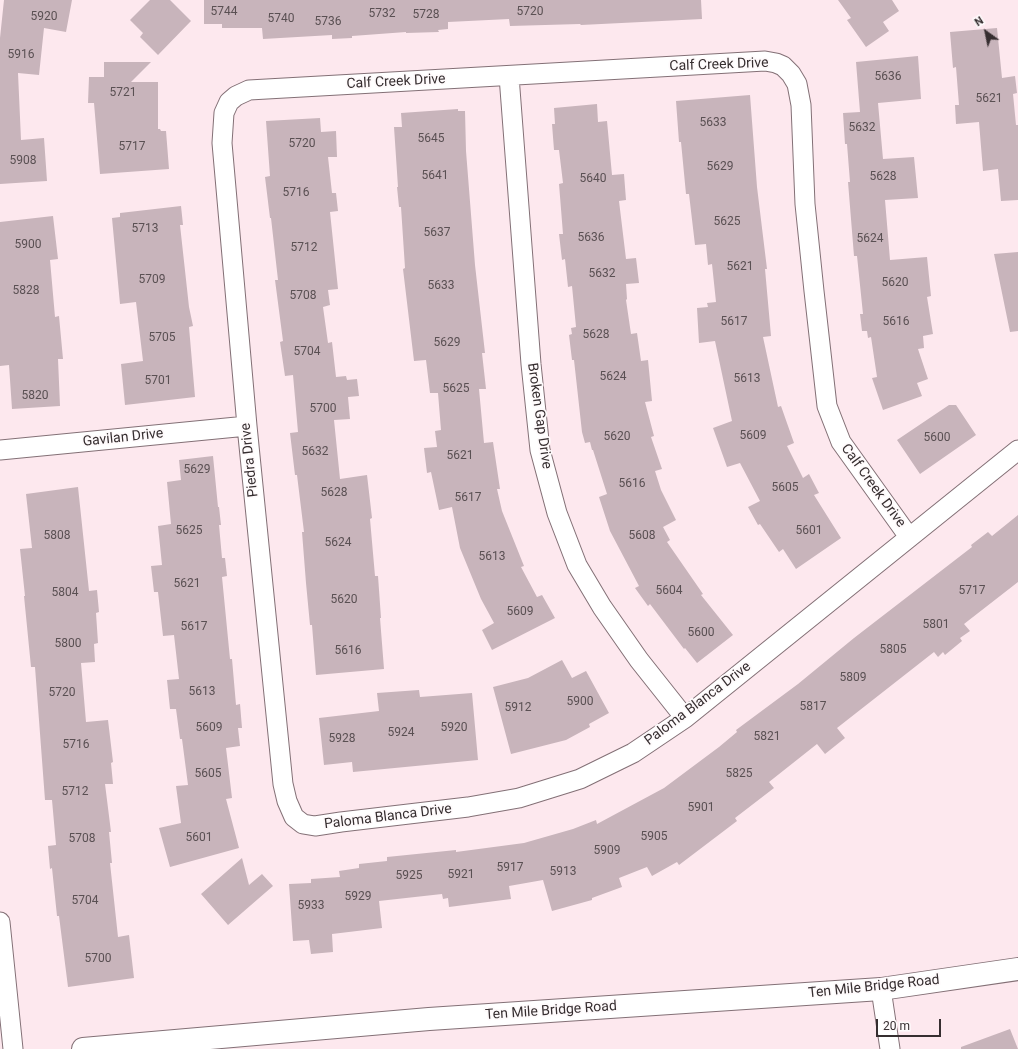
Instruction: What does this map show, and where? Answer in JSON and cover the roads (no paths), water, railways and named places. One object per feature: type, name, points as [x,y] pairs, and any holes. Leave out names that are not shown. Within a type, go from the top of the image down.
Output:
[{"type":"street","name":"Calf Creek Drive","points":[[229,102],[236,96],[249,90],[765,61],[783,66],[791,74],[797,84],[801,105],[805,204],[828,406],[841,442],[910,537]]},
{"type":"street","name":"Broken Gap Drive","points":[[509,76],[531,364],[540,450],[557,513],[577,565],[602,607],[639,660],[685,718]]},
{"type":"street","name":"Piedra Drive","points":[[229,102],[224,113],[222,143],[247,426],[283,784],[287,801],[294,817]]},
{"type":"street","name":"Gavilan Drive","points":[[0,450],[247,426]]},
{"type":"street","name":"Paloma Blanca Drive","points":[[294,817],[303,824],[315,826],[468,808],[519,798],[580,779],[633,753],[685,718],[1018,450]]},
{"type":"street","points":[[0,922],[13,1049]]},
{"type":"street","name":"Ten Mile Bridge Road","points":[[83,1049],[437,1018],[881,989],[1018,969]]},
{"type":"street","points":[[881,989],[890,1049]]}]
